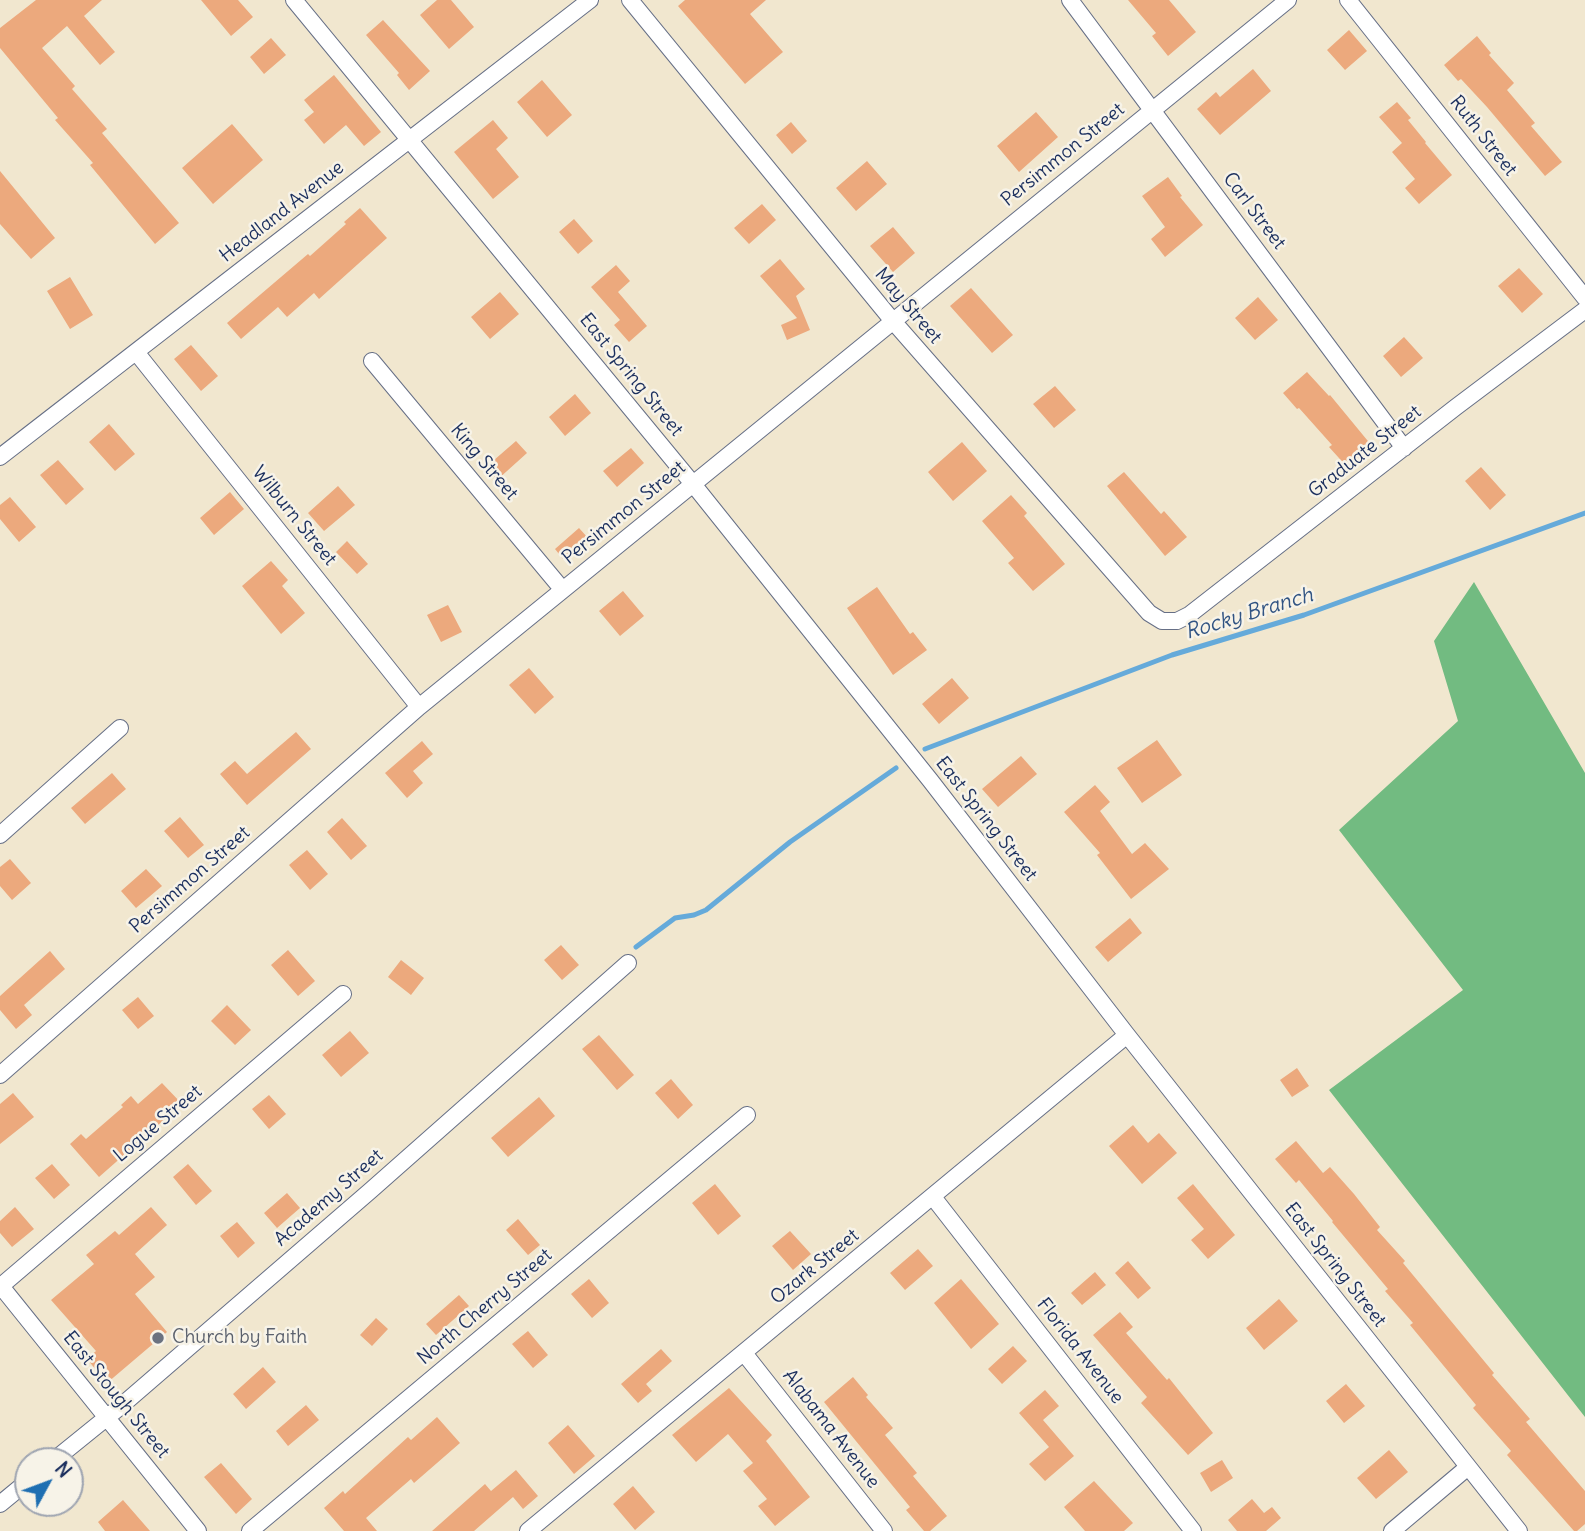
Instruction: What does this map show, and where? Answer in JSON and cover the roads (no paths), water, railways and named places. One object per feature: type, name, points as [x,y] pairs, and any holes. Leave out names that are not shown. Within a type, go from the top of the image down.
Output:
[{"type":"street","name":"East Spring Street","points":[[294,0],[693,484],[930,780],[1127,1035],[1519,1531]]},
{"type":"street","name":"Headland Avenue","points":[[0,457],[590,0]]},
{"type":"street","name":"May Street","points":[[630,0],[892,320],[1149,613],[1162,621],[1170,622]]},
{"type":"street","name":"Carl Street","points":[[1070,0],[1405,448]]},
{"type":"street","name":"Persimmon Street","points":[[0,1075],[419,707],[1288,0]]},
{"type":"street","name":"Ruth Street","points":[[1348,0],[1585,298]]},
{"type":"street","name":"Graduate Street","points":[[1170,622],[1184,619],[1585,310]]},
{"type":"street","name":"Wilburn Street","points":[[136,352],[419,707]]},
{"type":"street","name":"King Street","points":[[372,361],[562,589]]},
{"type":"street","points":[[0,835],[120,728]]},
{"type":"street","name":"Academy Street","points":[[71,1447],[370,1191],[628,963]]},
{"type":"street","name":"Logue Street","points":[[0,1286],[343,994]]},
{"type":"street","name":"Ozark Street","points":[[528,1531],[1127,1035]]},
{"type":"street","name":"North Cherry Street","points":[[250,1531],[747,1115]]},
{"type":"street","name":"Florida Avenue","points":[[933,1197],[1193,1531]]},
{"type":"street","name":"East Stough Street","points":[[0,1286],[198,1531]]},
{"type":"street","name":"Alabama Avenue","points":[[744,1353],[884,1531]]},
{"type":"street","points":[[1392,1531],[1468,1467]]},
{"type":"street","points":[[0,1504],[14,1492]]},
{"type":"waterway","name":"Rocky Branch","points":[[925,749],[1172,655],[1304,615],[1585,513]]},
{"type":"waterway","name":"Rocky Branch","points":[[636,947],[675,918],[706,910],[790,842],[896,768]]},
{"type":"place","name":"Church by Faith","points":[[158,1338]]}]
